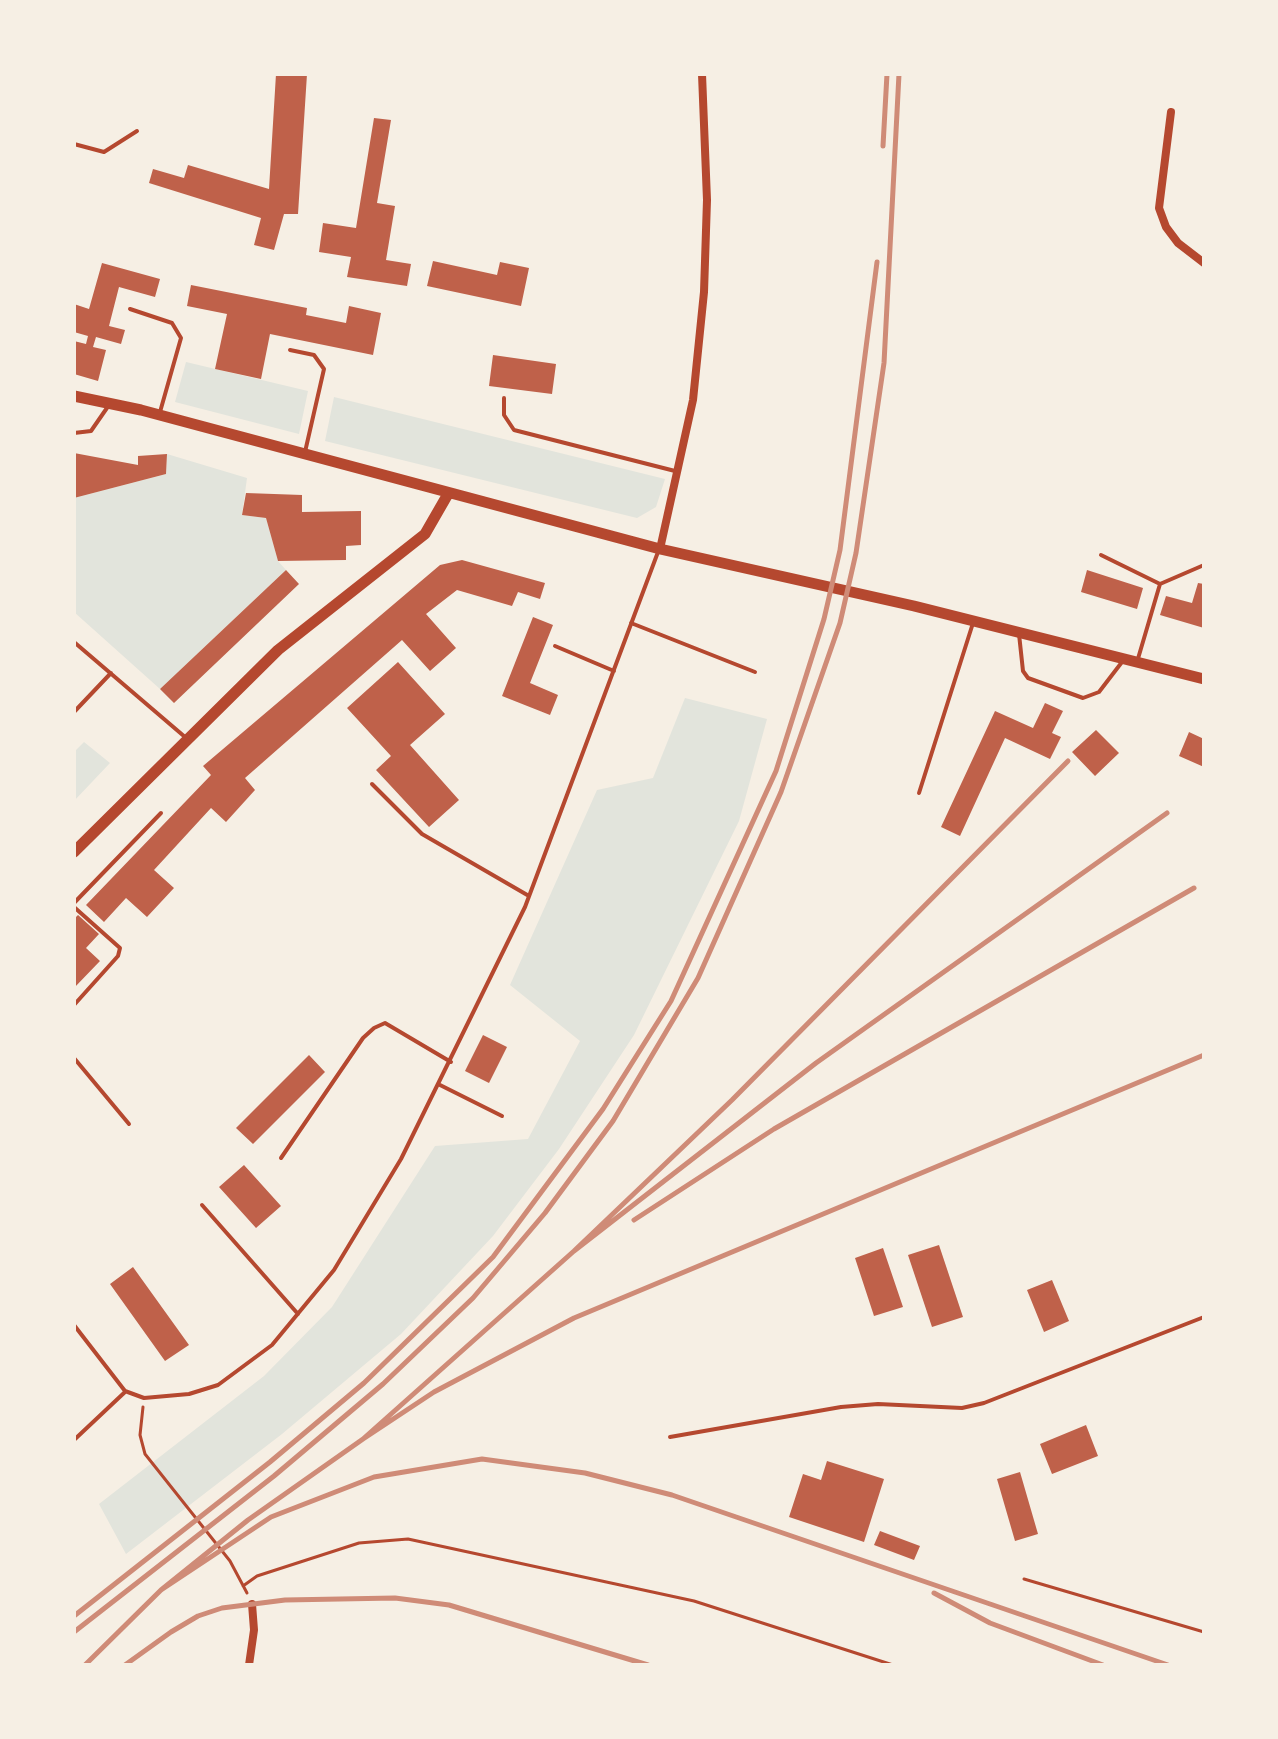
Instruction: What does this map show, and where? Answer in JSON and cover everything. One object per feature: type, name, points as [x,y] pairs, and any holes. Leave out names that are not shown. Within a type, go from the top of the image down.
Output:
[{"type":"main road","points":[[74,396],[160,415],[660,549],[974,621],[1204,679]]},
{"type":"main road","points":[[74,852],[314,619],[425,534],[448,494]]},
{"type":"street","points":[[660,549],[693,400],[704,292],[707,200],[702,74]]},
{"type":"street","points":[[1171,112],[1159,208],[1166,227],[1178,243],[1204,263]]},
{"type":"street","points":[[249,1665],[254,1630],[252,1604]]},
{"type":"lane","points":[[74,144],[104,152],[137,131]]},
{"type":"lane","points":[[130,309],[172,323],[181,338],[160,415]]},
{"type":"lane","points":[[290,350],[314,355],[324,369],[304,454]]},
{"type":"lane","points":[[504,398],[504,415],[514,430],[678,472]]},
{"type":"lane","points":[[74,433],[91,431],[110,403]]},
{"type":"lane","points":[[74,1325],[125,1391],[144,1398],[189,1394],[218,1385],[272,1345],[334,1270],[401,1159],[440,1085],[529,896],[660,549]]},
{"type":"lane","points":[[1101,555],[1160,584],[1204,565]]},
{"type":"lane","points":[[1137,662],[1160,584]]},
{"type":"lane","points":[[919,793],[974,621]]},
{"type":"lane","points":[[631,623],[755,672]]},
{"type":"lane","points":[[1018,632],[1023,671],[1028,678],[1083,698],[1099,692],[1124,659]]},
{"type":"lane","points":[[74,642],[187,739]]},
{"type":"lane","points":[[555,646],[614,671]]},
{"type":"lane","points":[[74,712],[111,673]]},
{"type":"lane","points":[[372,784],[422,834],[529,896]]},
{"type":"lane","points":[[74,1005],[118,956],[120,948],[74,905],[161,813]]},
{"type":"lane","points":[[281,1158],[363,1038],[374,1028],[385,1023],[451,1062]]},
{"type":"lane","points":[[74,1058],[129,1124]]},
{"type":"lane","points":[[440,1085],[502,1116]]},
{"type":"lane","points":[[202,1205],[298,1314]]},
{"type":"lane","points":[[670,1437],[841,1407],[878,1404],[962,1408],[984,1403],[1204,1317]]},
{"type":"lane","points":[[74,1440],[125,1391]]},
{"type":"path","points":[[144,1398],[140,1435],[145,1454],[230,1561],[252,1604]]},
{"type":"path","points":[[243,1586],[257,1576],[359,1543],[408,1539],[694,1601],[893,1665]]},
{"type":"path","points":[[1024,1579],[1204,1632]]},
{"type":"shaded area","points":[[186,362],[308,391],[299,434],[175,402]]},
{"type":"shaded area","points":[[334,397],[665,479],[656,507],[637,518],[325,441]]},
{"type":"shaded area","points":[[167,454],[247,478],[242,515],[266,518],[278,561],[286,570],[160,689],[74,612],[74,498],[166,474]]},
{"type":"shaded area","points":[[685,698],[767,719],[739,821],[634,1035],[559,1149],[493,1236],[401,1334],[282,1434],[126,1554],[99,1504],[264,1376],[332,1307],[435,1146],[528,1139],[580,1041],[510,985],[597,790],[653,778]]},
{"type":"shaded area","points":[[84,742],[110,763],[74,801],[74,752]]},
{"type":"building","points":[[276,74],[307,74],[298,214],[284,214],[274,250],[254,245],[261,218],[149,183],[153,169],[184,178],[188,165],[269,189]]},
{"type":"building","points":[[374,118],[391,120],[377,203],[395,206],[386,260],[411,264],[407,286],[347,277],[351,257],[319,252],[323,223],[356,228]]},
{"type":"building","points":[[433,261],[497,275],[500,262],[529,268],[521,306],[427,286]]},
{"type":"building","points":[[102,263],[160,279],[155,297],[119,287],[109,326],[125,330],[121,344],[96,337],[93,347],[106,350],[98,381],[74,374],[74,341],[86,344],[88,336],[74,332],[74,304],[89,309]]},
{"type":"building","points":[[191,285],[307,308],[306,315],[346,323],[349,306],[381,313],[373,355],[270,334],[261,379],[215,369],[227,314],[187,306]]},
{"type":"building","points":[[493,355],[556,364],[552,394],[489,386]]},
{"type":"building","points":[[74,453],[138,465],[138,456],[167,454],[166,474],[74,498]]},
{"type":"building","points":[[246,493],[302,495],[302,512],[361,511],[361,545],[346,546],[346,560],[278,561],[266,518],[242,515]]},
{"type":"building","points":[[462,560],[545,583],[540,599],[518,592],[512,606],[457,590],[426,614],[456,648],[430,671],[402,640],[245,778],[255,790],[226,822],[211,808],[154,870],[174,888],[147,917],[126,898],[104,922],[86,905],[211,775],[203,766],[440,565]]},
{"type":"building","points":[[286,570],[299,584],[174,703],[160,689]]},
{"type":"building","points":[[1087,570],[1143,588],[1137,609],[1081,592]]},
{"type":"building","points":[[1198,583],[1204,584],[1204,628],[1160,615],[1166,596],[1192,603]]},
{"type":"building","points":[[533,617],[553,625],[530,683],[558,695],[550,715],[502,696]]},
{"type":"building","points":[[398,662],[445,714],[410,745],[459,800],[429,827],[376,770],[391,756],[347,708]]},
{"type":"building","points":[[1045,703],[1063,711],[1052,733],[1061,737],[1050,759],[1005,738],[960,836],[941,827],[995,711],[1033,728]]},
{"type":"building","points":[[1096,730],[1119,753],[1095,776],[1072,752]]},
{"type":"building","points":[[1189,732],[1204,739],[1204,767],[1179,756]]},
{"type":"building","points":[[78,915],[99,934],[86,948],[100,961],[74,988],[74,919]]},
{"type":"building","points":[[483,1035],[507,1047],[489,1083],[465,1071]]},
{"type":"building","points":[[309,1055],[325,1072],[253,1144],[236,1128]]},
{"type":"building","points":[[244,1165],[281,1206],[256,1228],[219,1187]]},
{"type":"building","points":[[939,1245],[963,1317],[932,1327],[908,1255]]},
{"type":"building","points":[[883,1248],[903,1307],[874,1316],[855,1258]]},
{"type":"building","points":[[133,1267],[189,1345],[165,1361],[110,1284]]},
{"type":"building","points":[[1052,1280],[1069,1321],[1044,1332],[1027,1290]]},
{"type":"building","points":[[1086,1425],[1098,1456],[1052,1474],[1040,1444]]},
{"type":"building","points":[[827,1461],[884,1479],[864,1542],[789,1517],[803,1474],[821,1480]]},
{"type":"building","points":[[1020,1472],[1038,1534],[1015,1541],[997,1479]]},
{"type":"building","points":[[880,1531],[920,1546],[914,1560],[874,1545]]},
{"type":"railway","points":[[883,146],[887,74]]},
{"type":"railway","points":[[74,1632],[274,1476],[383,1384],[473,1298],[545,1213],[613,1121],[698,978],[781,792],[840,623],[856,553],[884,363],[899,74]]},
{"type":"railway","points":[[74,1616],[270,1462],[364,1383],[493,1257],[603,1109],[671,1001],[776,771],[824,619],[840,550],[877,262]]},
{"type":"railway","points":[[1068,761],[732,1100],[574,1251],[816,1063],[1167,813]]},
{"type":"railway","points":[[634,1220],[774,1129],[1194,888]]},
{"type":"railway","points":[[574,1251],[363,1439],[434,1392],[574,1318],[1204,1055]]},
{"type":"railway","points":[[363,1439],[248,1520],[161,1590],[271,1517],[374,1477],[482,1459],[585,1473],[672,1495],[1168,1665]]},
{"type":"railway","points":[[85,1665],[161,1590]]},
{"type":"railway","points":[[934,1593],[990,1623],[1103,1665]]},
{"type":"railway","points":[[125,1665],[198,1616],[222,1608],[285,1600],[395,1598],[449,1605],[648,1665]]}]
